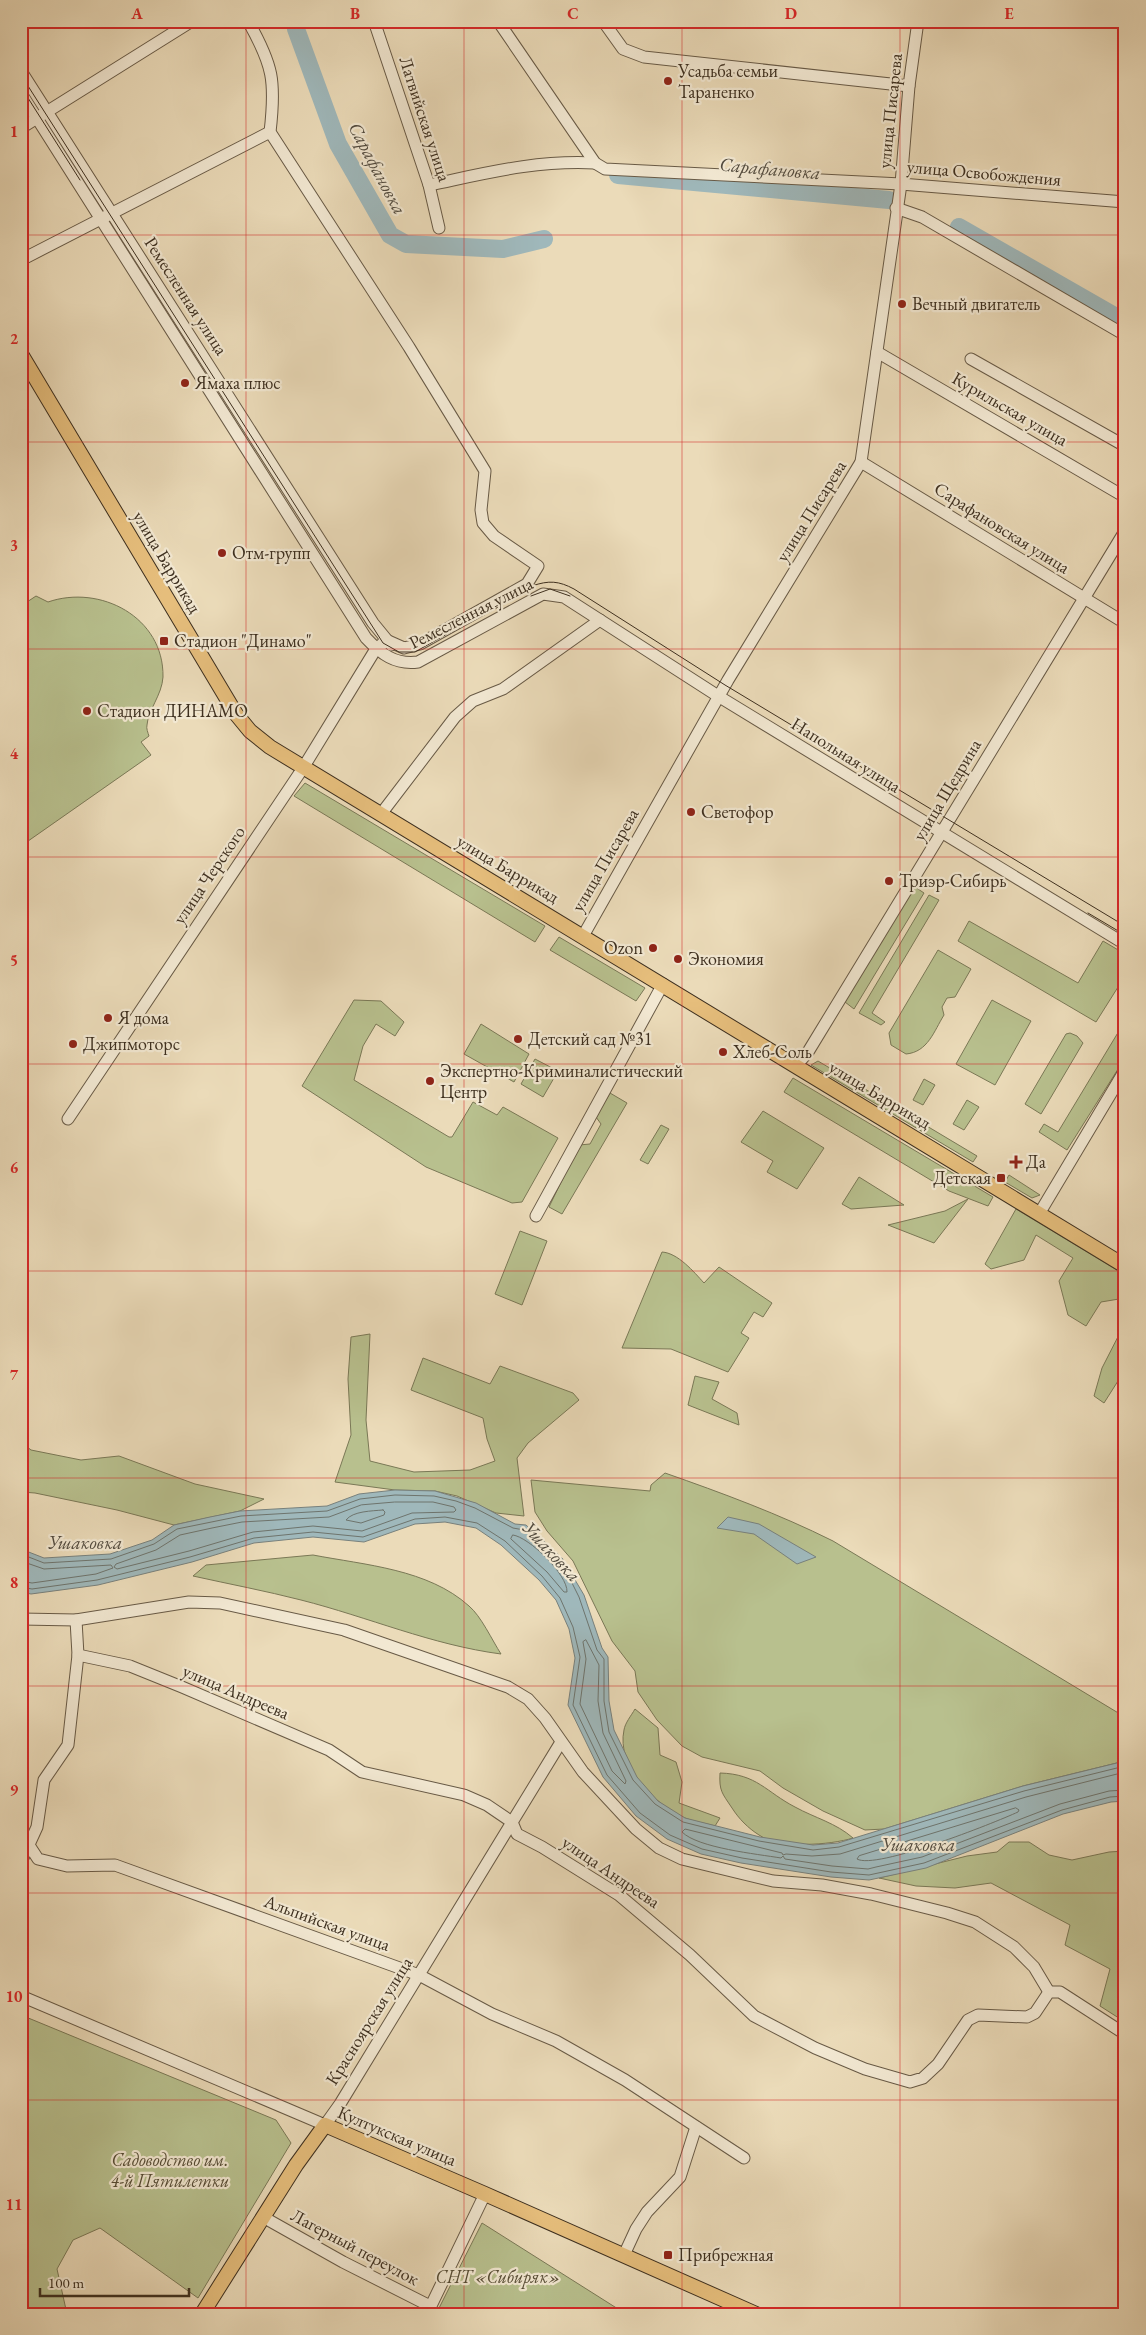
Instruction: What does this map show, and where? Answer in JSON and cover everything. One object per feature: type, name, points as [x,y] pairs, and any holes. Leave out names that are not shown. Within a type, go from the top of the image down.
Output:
[{"type":"main road","name":"улица Баррикад","points":[[21,354],[236,714],[250,732],[303,768],[663,984],[1125,1266]]},
{"type":"main road","name":"Култукская улица","points":[[325,2125],[756,2314]]},
{"type":"main road","name":"Красноярская улица","points":[[202,2314],[296,2165],[325,2125]]},
{"type":"street","points":[[21,128],[192,21]]},
{"type":"street","points":[[248,21],[262,45],[272,72],[274,101],[270,132],[409,347],[485,471],[481,510],[483,523],[494,536],[538,566],[527,584],[420,644],[404,648],[386,640]]},
{"type":"street","name":"Латвийская улица","points":[[374,21],[429,185],[439,228]]},
{"type":"street","points":[[498,21],[595,163]]},
{"type":"street","points":[[602,21],[623,49],[644,57],[909,86]]},
{"type":"street","name":"улица Писарева","points":[[583,936],[718,696],[861,462],[896,208],[901,184],[909,86],[918,21]]},
{"type":"street","name":"Ремесленная улица","points":[[21,71],[42,114],[366,638],[376,649],[396,661],[407,663],[427,657],[543,594],[551,594]]},
{"type":"street","name":"Ремесленная улица","points":[[21,93],[42,114]]},
{"type":"street","points":[[21,260],[270,132]]},
{"type":"street","name":"улица Освобождения","points":[[429,185],[522,165],[563,162],[595,163],[605,169],[901,184],[1125,202]]},
{"type":"street","points":[[896,208],[922,218],[1125,335]]},
{"type":"street","name":"Ремесленная улица","points":[[106,216],[386,640],[407,663]]},
{"type":"street","name":"Курильская улица","points":[[877,352],[1125,497]]},
{"type":"street","name":"Курильская улица","points":[[971,359],[1125,446]]},
{"type":"street","name":"Сарафановская улица","points":[[861,462],[1125,623]]},
{"type":"street","name":"улица Щедрина","points":[[796,1066],[808,1052],[1125,531]]},
{"type":"street","name":"Напольная улица","points":[[551,594],[564,597],[718,696],[1125,944]]},
{"type":"street","points":[[381,814],[455,717],[473,701],[503,689],[600,620]]},
{"type":"street","name":"улица Черского","points":[[68,1119],[303,768],[367,660],[386,640]]},
{"type":"street","points":[[536,1216],[663,984]]},
{"type":"street","points":[[1039,1214],[1125,1070]]},
{"type":"street","points":[[21,1619],[76,1620],[189,1602],[205,1602],[344,1630],[508,1687],[528,1699],[545,1718],[583,1772],[636,1829],[659,1848],[682,1859],[774,1881],[822,1885],[871,1894],[975,1922],[1014,1947],[1034,1967],[1049,1992],[1060,1992],[1125,2034]]},
{"type":"street","points":[[21,1862],[37,1827],[44,1780],[68,1745],[78,1655],[76,1620]]},
{"type":"street","name":"улица Андреева","points":[[78,1655],[130,1666],[329,1750],[362,1772],[464,1795],[487,1805],[512,1822],[517,1834],[542,1847],[620,1895],[650,1919],[754,2016],[815,2048],[865,2069],[910,2082],[922,2078],[938,2064],[968,2020],[978,2015],[1027,2018],[1035,2013],[1049,1992]]},
{"type":"street","name":"Красноярская улица","points":[[325,2125],[419,1976],[561,1742]]},
{"type":"street","name":"Альпийская улица","points":[[21,1833],[38,1859],[67,1866],[115,1865],[419,1976],[492,2014],[556,2041],[625,2080],[744,2158]]},
{"type":"street","name":"Култукская улица","points":[[21,1996],[325,2125]]},
{"type":"street","points":[[624,2255],[636,2229],[647,2212],[680,2177],[696,2127]]},
{"type":"street","points":[[428,2310],[485,2194]]},
{"type":"street","name":"Лагерный переулок","points":[[263,2218],[428,2310]]},
{"type":"green space","name":"Стадион ДИНАМО","points":[[36,596],[48,602],[68,598],[88,598],[108,602],[125,610],[141,622],[153,637],[160,656],[163,677],[160,690],[148,719],[147,728],[149,736],[141,742],[151,755],[21,846],[21,606]]},
{"type":"green space","points":[[305,783],[545,926],[535,942],[294,796]]},
{"type":"green space","points":[[915,887],[924,893],[854,1009],[845,1002],[845,997]]},
{"type":"green space","points":[[929,895],[939,900],[872,1013],[885,1022],[881,1025],[859,1013]]},
{"type":"green space","points":[[969,921],[1078,983],[1103,941],[1125,954],[1125,976],[1096,1022],[958,941]]},
{"type":"green space","points":[[559,937],[645,988],[636,1001],[550,950]]},
{"type":"green space","points":[[938,950],[971,969],[955,997],[947,998],[942,1007],[944,1015],[930,1040],[920,1049],[906,1054],[891,1045],[889,1033]]},
{"type":"green space","points":[[354,1000],[381,1001],[404,1022],[395,1036],[376,1024],[363,1046],[354,1080],[449,1137],[452,1137],[473,1102],[497,1115],[503,1107],[558,1138],[522,1202],[512,1203],[426,1167],[302,1086]]},
{"type":"green space","points":[[992,1000],[1031,1021],[995,1085],[956,1064]]},
{"type":"green space","points":[[1125,1021],[1125,1058],[1067,1150],[1039,1132],[1044,1124],[1058,1132]]},
{"type":"green space","points":[[481,1024],[529,1054],[514,1082],[464,1054]]},
{"type":"green space","points":[[1070,1033],[1077,1036],[1083,1043],[1041,1114],[1025,1104],[1066,1034]]},
{"type":"green space","points":[[535,1059],[558,1071],[543,1097],[521,1084]]},
{"type":"green space","points":[[818,1061],[977,1156],[973,1162],[811,1065]]},
{"type":"green space","points":[[793,1078],[993,1197],[988,1206],[949,1191],[784,1092]]},
{"type":"green space","points":[[924,1079],[935,1085],[923,1105],[913,1100]]},
{"type":"green space","points":[[610,1093],[627,1103],[562,1214],[549,1207],[579,1145],[590,1144],[601,1124],[596,1117]]},
{"type":"green space","points":[[967,1100],[979,1107],[964,1130],[953,1124]]},
{"type":"green space","points":[[763,1111],[824,1148],[797,1189],[767,1172],[773,1161],[741,1142]]},
{"type":"green space","points":[[661,1125],[669,1129],[648,1164],[640,1160]]},
{"type":"green space","points":[[1009,1175],[1040,1195],[1032,1198],[1005,1182]]},
{"type":"green space","points":[[859,1177],[904,1205],[851,1209],[842,1204]]},
{"type":"green space","points":[[968,1199],[934,1243],[888,1225],[945,1211]]},
{"type":"green space","points":[[1016,1209],[1125,1275],[1125,1298],[1101,1302],[1086,1326],[1068,1315],[1059,1281],[1073,1258],[1036,1235],[1024,1260],[991,1269],[985,1264]]},
{"type":"green space","points":[[520,1231],[547,1241],[522,1305],[495,1294]]},
{"type":"green space","points":[[662,1252],[680,1259],[704,1283],[719,1267],[772,1303],[763,1317],[754,1312],[741,1333],[749,1338],[728,1372],[671,1349],[622,1348]]},
{"type":"green space","points":[[1125,1323],[1125,1370],[1104,1403],[1094,1396],[1102,1368]]},
{"type":"green space","points":[[370,1334],[366,1420],[370,1461],[414,1472],[470,1470],[495,1461],[487,1439],[483,1418],[411,1390],[423,1358],[490,1384],[500,1366],[573,1393],[579,1400],[528,1443],[517,1458],[524,1516],[496,1513],[457,1496],[435,1491],[395,1490],[335,1482],[351,1435],[348,1379],[351,1337]]},
{"type":"green space","points":[[695,1376],[719,1382],[712,1399],[737,1413],[739,1425],[688,1405]]},
{"type":"green space","points":[[21,1442],[31,1450],[81,1460],[119,1456],[195,1484],[264,1499],[240,1511],[174,1525],[117,1510],[35,1493],[21,1492]]},
{"type":"green space","points":[[665,1473],[750,1504],[833,1541],[1125,1717],[1125,1761],[1023,1786],[884,1829],[865,1830],[823,1811],[783,1788],[760,1771],[702,1757],[682,1746],[657,1720],[638,1692],[635,1671],[612,1641],[573,1561],[547,1531],[535,1512],[531,1480],[650,1491],[651,1485]]},
{"type":"green space","points":[[313,1555],[395,1570],[435,1584],[453,1594],[473,1610],[501,1654],[450,1644],[301,1600],[193,1576],[206,1565]]},
{"type":"green space","points":[[635,1709],[658,1728],[660,1755],[676,1762],[682,1782],[679,1803],[720,1818],[715,1826],[688,1819],[673,1812],[650,1794],[640,1783],[626,1757],[623,1744],[625,1727]]},
{"type":"green space","points":[[720,1773],[733,1774],[752,1780],[785,1801],[832,1824],[853,1838],[819,1844],[792,1844],[759,1835],[744,1823],[726,1799],[720,1784]]},
{"type":"green space","points":[[1009,1842],[1029,1842],[1049,1855],[1072,1860],[1109,1852],[1125,1851],[1125,2022],[1100,2006],[1110,1969],[1065,1945],[1070,1925],[991,1883],[955,1888],[916,1886],[879,1878],[967,1856],[997,1852]]},
{"type":"green space","name":"Садоводство им. 4-й Пятилетки","points":[[21,2015],[276,2120],[291,2143],[198,2298],[100,2228],[73,2240],[57,2269],[67,2314],[21,2314]]},
{"type":"green space","name":"СНТ «Сибиряк»","points":[[482,2223],[626,2314],[436,2314]]},
{"type":"water","name":"Ушаковка","points":[[395,1490],[435,1491],[476,1503],[515,1524],[526,1525],[562,1558],[584,1595],[602,1648],[608,1657],[609,1701],[614,1730],[637,1777],[658,1801],[685,1818],[760,1837],[813,1845],[838,1843],[1023,1786],[1125,1761],[1125,1801],[1111,1802],[1063,1814],[926,1868],[869,1880],[831,1877],[741,1863],[701,1854],[667,1839],[636,1816],[603,1777],[568,1705],[575,1658],[569,1629],[556,1600],[539,1580],[501,1545],[476,1528],[445,1522],[415,1524],[364,1542],[313,1537],[254,1543],[192,1562],[98,1585],[31,1594],[21,1592],[21,1549],[44,1558],[110,1554],[152,1540],[174,1525],[240,1511],[327,1506],[359,1494]]},
{"type":"water","points":[[728,1517],[759,1524],[816,1557],[797,1564],[754,1534],[717,1528]]},
{"type":"waterway","name":"Сарафановка","points":[[296,29],[338,144],[390,235],[406,244],[503,249],[544,239]]},
{"type":"waterway","name":"Сарафановка","points":[[618,175],[889,200]]},
{"type":"waterway","name":"Сарафановка","points":[[959,227],[1125,322]]},
{"type":"tram line","points":[[21,75],[383,643],[399,652],[415,652],[532,586],[549,582],[564,584],[725,685],[1125,926]]},
{"type":"tram line","points":[[28,98],[80,180]]},
{"type":"tram line","points":[[531,596],[550,589],[570,596]]},
{"type":"tram line","points":[[1088,913],[1125,935]]},
{"type":"place","name":"Усадьба семьи Тараненко","points":[[668,81]]},
{"type":"place","name":"Вечный двигатель","points":[[902,304]]},
{"type":"place","name":"Ямаха плюс","points":[[185,383]]},
{"type":"place","name":"Отм-групп","points":[[222,553]]},
{"type":"place","name":"Стадион \"Динамо\"","points":[[164,641]]},
{"type":"place","name":"Стадион ДИНАМО","points":[[87,711]]},
{"type":"place","name":"Светофор","points":[[691,812]]},
{"type":"place","name":"Триэр-Сибирь","points":[[889,881]]},
{"type":"place","name":"Ozon","points":[[653,948]]},
{"type":"place","name":"Экономия","points":[[678,959]]},
{"type":"place","name":"Я дома","points":[[108,1018]]},
{"type":"place","name":"Детский сад №31","points":[[518,1039]]},
{"type":"place","name":"Джипмоторс","points":[[73,1044]]},
{"type":"place","name":"Хлеб-Соль","points":[[723,1052]]},
{"type":"place","name":"Экспертно-Криминалистический Центр","points":[[430,1081]]},
{"type":"place","name":"Да","points":[[1016,1162]]},
{"type":"place","name":"Детская","points":[[1001,1178]]},
{"type":"place","name":"Прибрежная","points":[[668,2255]]}]
